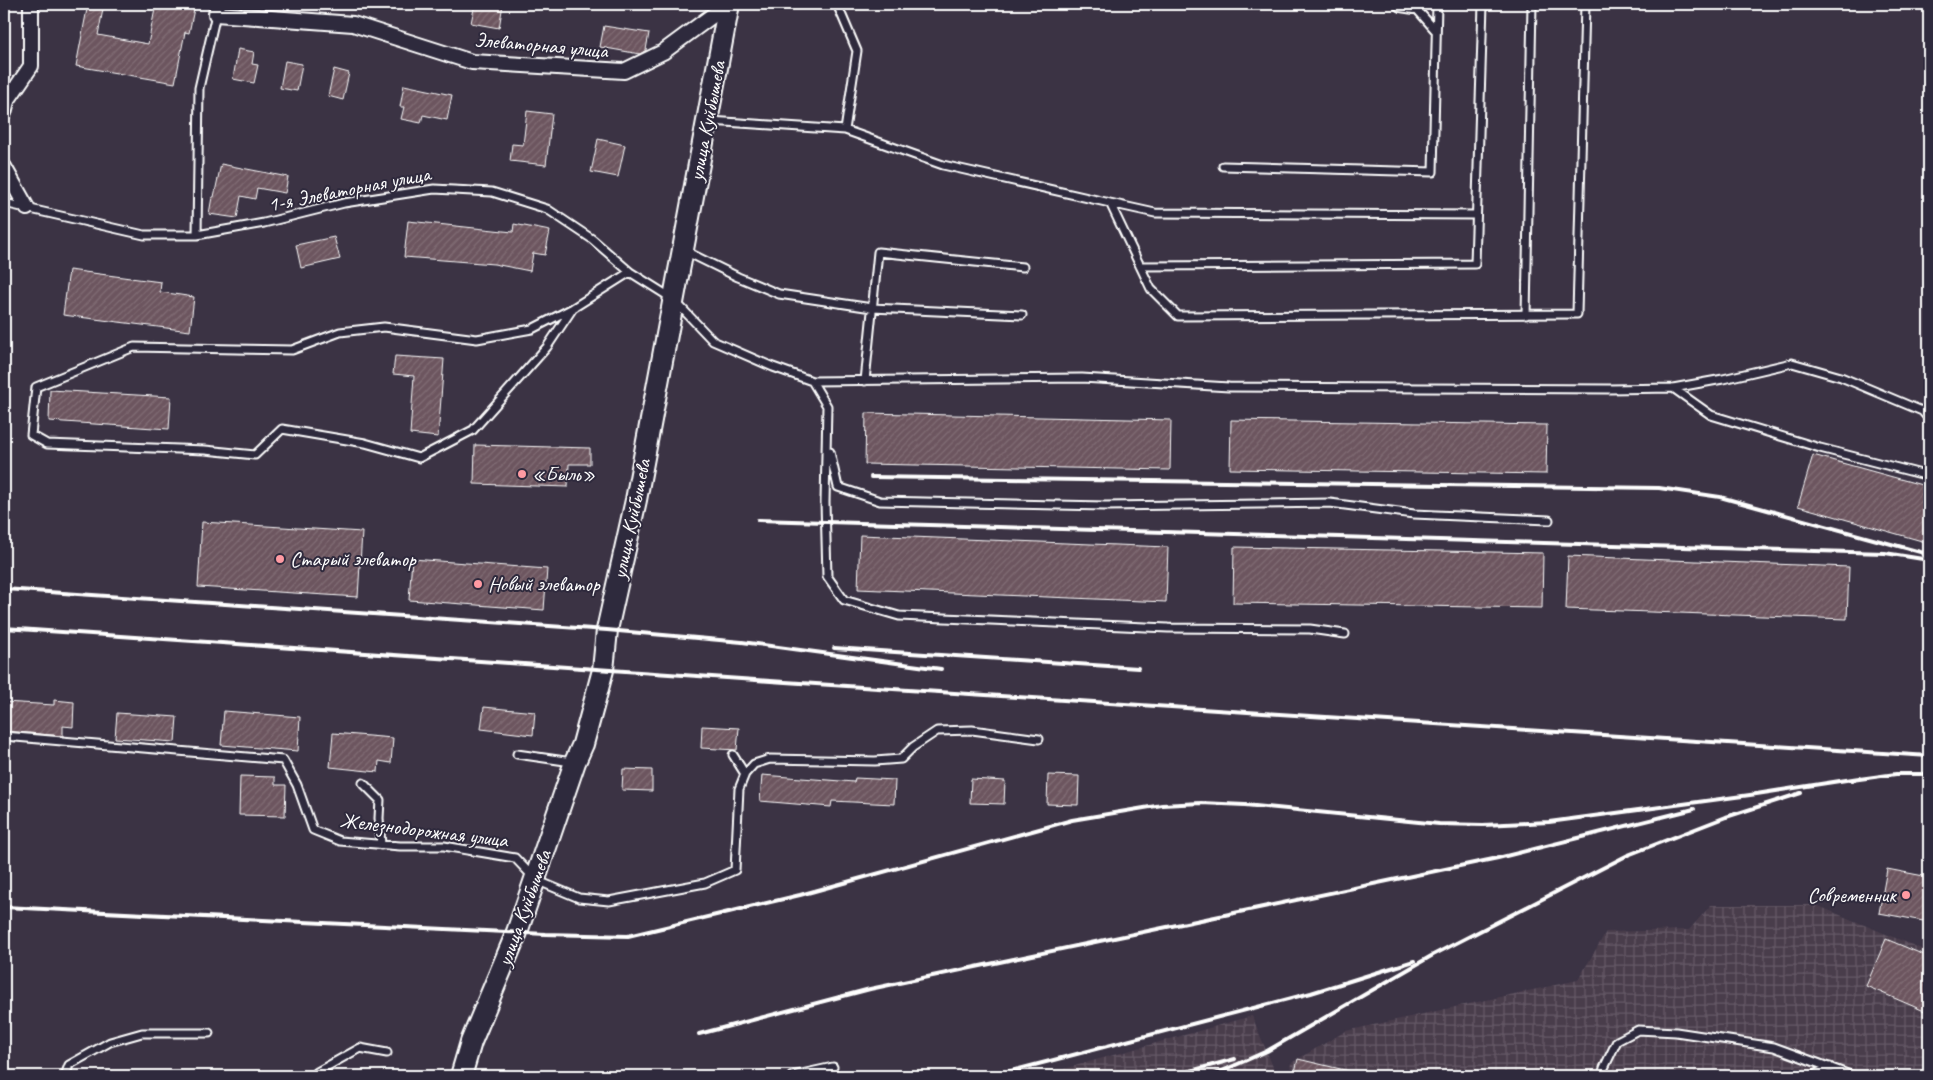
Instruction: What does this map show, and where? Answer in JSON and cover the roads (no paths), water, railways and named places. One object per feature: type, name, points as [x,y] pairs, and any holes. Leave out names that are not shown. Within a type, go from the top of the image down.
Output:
[{"type":"street","points":[[4,113],[7,101],[31,66],[31,4]]},
{"type":"street","name":"Элеваторная улица","points":[[217,9],[353,24],[472,62],[624,71],[663,52],[728,4]]},
{"type":"street","name":"улица Куйбышева","points":[[462,1076],[471,1042],[517,932],[536,880],[575,762],[583,744],[603,670],[607,630],[636,500],[728,4]]},
{"type":"street","points":[[4,167],[27,208]]},
{"type":"lane","points":[[837,4],[857,51],[845,130]]},
{"type":"lane","points":[[1223,166],[1433,172],[1437,4]]},
{"type":"lane","points":[[1140,266],[1475,264],[1483,4]]},
{"type":"lane","points":[[1526,315],[1532,4]]},
{"type":"lane","points":[[1110,203],[1151,289],[1178,316],[1577,314],[1585,4]]},
{"type":"lane","points":[[1407,5],[1436,31]]},
{"type":"lane","points":[[197,236],[199,88],[217,9]]},
{"type":"lane","points":[[707,121],[845,130],[943,165],[1155,213],[1476,215]]},
{"type":"lane","name":"1-я Элеваторная улица","points":[[4,203],[144,235],[197,236],[264,223],[344,203],[434,189],[492,192],[547,209],[592,239],[630,272],[673,299],[713,341],[773,367],[812,381],[1082,378],[1229,388],[1673,388],[1792,363],[1841,377],[1922,411],[1929,419]]},
{"type":"lane","points":[[682,250],[779,294],[872,308],[1022,315]]},
{"type":"lane","points":[[865,381],[878,252],[1023,267]]},
{"type":"lane","points":[[574,308],[547,347],[473,430],[419,458],[365,443],[282,429],[255,455],[127,446],[47,444],[31,435],[36,387],[134,347],[292,350],[340,332],[384,327],[477,339],[532,330],[574,308],[630,272]]},
{"type":"lane","points":[[812,381],[827,406],[825,502],[827,576],[844,600],[899,616],[1168,628],[1310,629],[1345,634]]},
{"type":"lane","points":[[1673,388],[1711,415],[1820,448],[1929,476]]},
{"type":"lane","points":[[827,442],[838,487],[880,501],[1105,506],[1330,503],[1414,514],[1549,520]]},
{"type":"lane","points":[[733,755],[745,774],[754,764],[770,759],[875,761],[901,759],[913,747],[937,731],[972,730],[1039,738]]},
{"type":"lane","name":"Железнодорожная улица","points":[[4,736],[284,760],[297,785],[313,830],[340,841],[444,846],[515,858],[536,880],[579,898],[608,902],[705,882],[735,870],[739,789],[745,774]]},
{"type":"lane","points":[[517,754],[575,762]]},
{"type":"lane","points":[[364,783],[380,800],[381,844]]},
{"type":"lane","points":[[1602,1076],[1617,1041],[1638,1030],[1676,1032],[1774,1047],[1853,1076]]},
{"type":"lane","points":[[65,1076],[69,1065],[110,1042],[142,1033],[209,1033]]},
{"type":"lane","points":[[315,1076],[318,1072],[360,1048],[387,1053]]},
{"type":"lane","points":[[792,1076],[833,1067]]},
{"type":"lane","points":[[1812,1076],[1830,1067]]},
{"type":"railway","points":[[871,477],[1659,488],[1720,497],[1924,553]]},
{"type":"railway","points":[[758,520],[1885,553],[1929,560]]},
{"type":"railway","points":[[4,589],[607,630],[742,642],[941,669]]},
{"type":"railway","points":[[4,628],[785,682],[1929,756]]},
{"type":"railway","points":[[834,648],[1138,668]]},
{"type":"railway","points":[[1852,780],[1896,774],[1929,774]]},
{"type":"railway","points":[[4,907],[545,934],[628,936],[800,895],[1072,820],[1162,805],[1201,803],[1245,805],[1439,824],[1483,825],[1549,822],[1750,795],[1859,778]]},
{"type":"railway","points":[[1211,1076],[1267,1051],[1433,955],[1628,855],[1726,817],[1801,793]]},
{"type":"railway","points":[[699,1034],[870,989],[1498,858],[1694,809]]},
{"type":"railway","points":[[992,1076],[1311,993],[1414,961]]},
{"type":"railway","points":[[1172,1076],[1235,1059]]},
{"type":"place","name":"«Быль»","points":[[522,474]]},
{"type":"place","name":"Старый элеватор","points":[[280,559]]},
{"type":"place","name":"Новый элеватор","points":[[478,584]]},
{"type":"place","name":"Современник","points":[[1906,895]]}]
